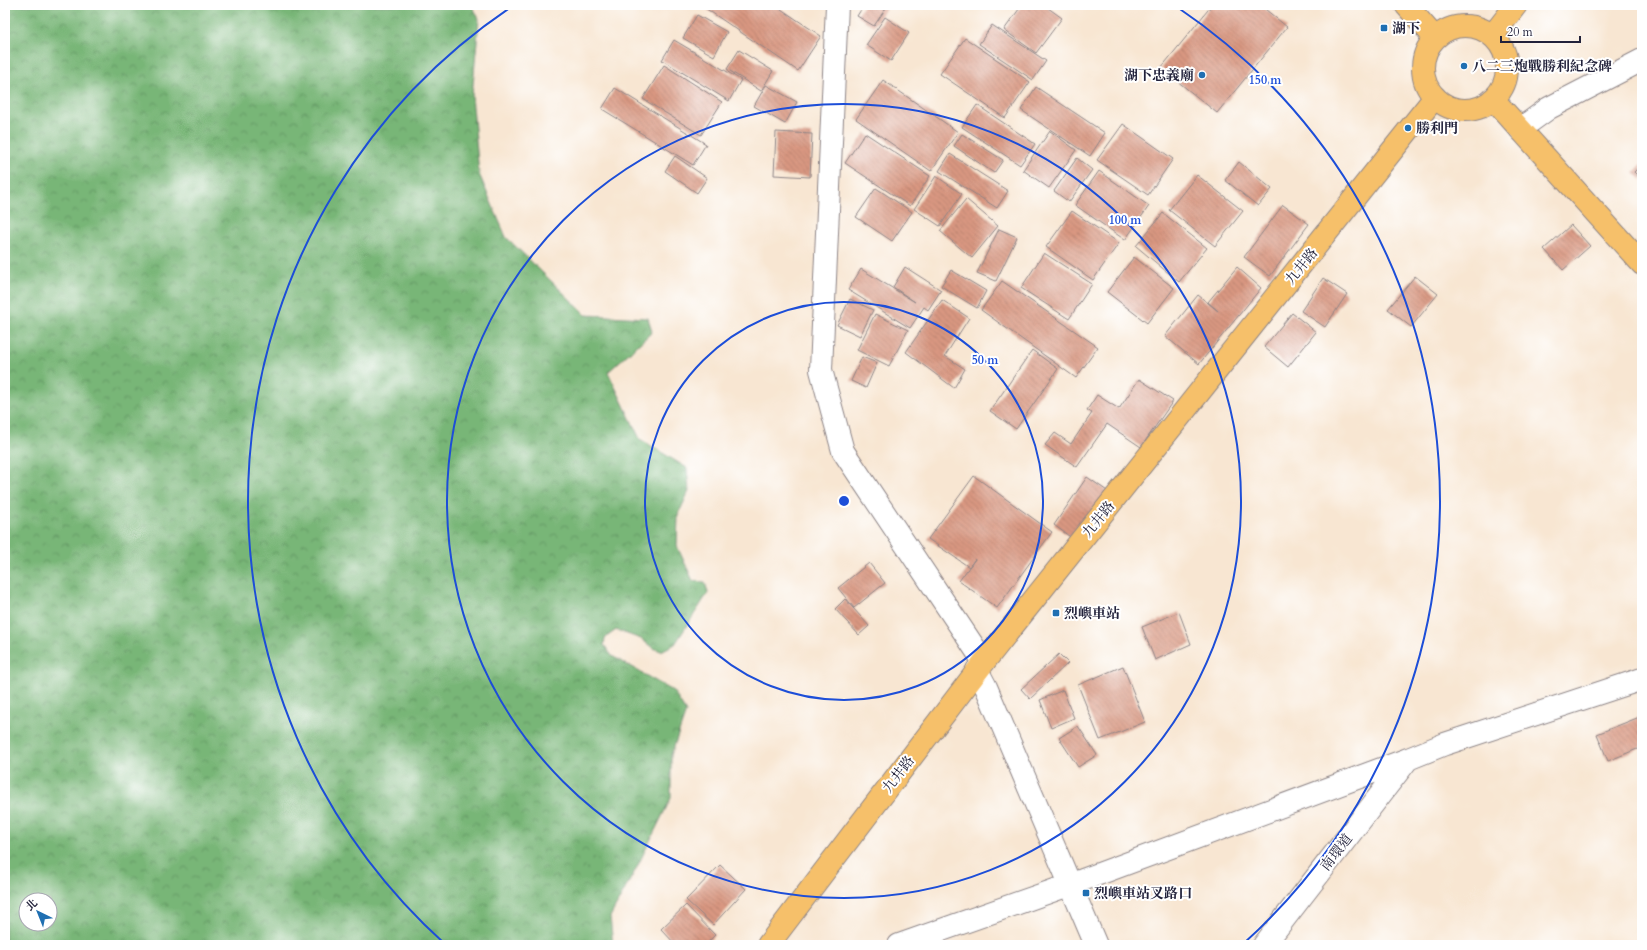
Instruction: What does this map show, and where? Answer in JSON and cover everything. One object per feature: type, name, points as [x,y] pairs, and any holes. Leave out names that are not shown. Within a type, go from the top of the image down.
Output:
[{"type":"main road","points":[[1406,5],[1435,38]]},
{"type":"main road","points":[[1493,35],[1516,5]]},
{"type":"main road","points":[[1470,25],[1482,28],[1493,35],[1502,46],[1507,60],[1507,74],[1503,88],[1494,99],[1483,106],[1470,110],[1458,109],[1446,105],[1436,98],[1428,87],[1423,74],[1423,61],[1435,38],[1445,31],[1457,26],[1470,25]]},
{"type":"main road","name":"九井路","points":[[768,945],[981,666],[1436,98]]},
{"type":"main road","points":[[1494,99],[1642,264]]},
{"type":"street","points":[[837,5],[821,370],[843,451],[981,666],[986,687],[1096,945]]},
{"type":"street","points":[[1520,129],[1548,108],[1642,60]]},
{"type":"street","points":[[898,945],[1070,885],[1445,744],[1642,679]]},
{"type":"street","name":"南環道","points":[[1264,945],[1408,759]]},
{"type":"green space","points":[[5,5],[472,5],[479,19],[472,96],[479,174],[506,237],[586,315],[648,318],[652,332],[608,372],[640,439],[687,468],[689,491],[678,515],[677,546],[693,581],[705,582],[708,593],[675,644],[661,651],[653,648],[641,639],[616,630],[605,638],[604,645],[612,656],[673,691],[686,712],[671,755],[671,798],[636,869],[610,917],[613,945],[5,945]]},
{"type":"building","points":[[707,5],[775,5],[821,36],[798,71],[705,8]]},
{"type":"building","points":[[864,5],[888,5],[874,26],[857,16]]},
{"type":"building","points":[[1022,5],[1044,5],[1062,18],[1036,53],[1004,30]]},
{"type":"building","points":[[1212,5],[1260,5],[1287,27],[1217,113],[1161,68]]},
{"type":"building","points":[[697,15],[727,32],[714,56],[683,38]]},
{"type":"building","points":[[885,17],[909,33],[891,61],[866,45]]},
{"type":"building","points":[[992,25],[1046,61],[1033,80],[979,44]]},
{"type":"building","points":[[965,38],[1030,82],[1005,118],[940,74]]},
{"type":"building","points":[[674,40],[741,80],[729,101],[662,60]]},
{"type":"building","points":[[739,50],[773,71],[761,91],[727,69]]},
{"type":"building","points":[[664,65],[722,102],[701,135],[643,99]]},
{"type":"building","points":[[883,80],[958,132],[931,171],[856,119]]},
{"type":"building","points":[[766,85],[797,102],[785,124],[754,106]]},
{"type":"building","points":[[1036,87],[1105,133],[1090,156],[1021,110]]},
{"type":"building","points":[[615,88],[706,144],[693,165],[602,109]]},
{"type":"building","points":[[977,105],[1035,144],[1020,165],[962,127]]},
{"type":"building","points":[[1123,124],[1173,159],[1148,195],[1097,160]]},
{"type":"building","points":[[1050,131],[1076,150],[1049,188],[1023,170]]},
{"type":"building","points":[[776,132],[812,134],[810,177],[774,175]]},
{"type":"building","points":[[865,133],[930,176],[910,206],[845,163]]},
{"type":"building","points":[[962,134],[1003,160],[994,173],[954,146]]},
{"type":"building","points":[[950,154],[1008,191],[997,208],[939,171]]},
{"type":"building","points":[[675,156],[707,178],[697,193],[665,171]]},
{"type":"building","points":[[1077,158],[1092,170],[1069,202],[1054,191]]},
{"type":"building","points":[[1239,162],[1272,189],[1258,206],[1225,180]]},
{"type":"building","points":[[1642,164],[1642,180],[1634,172]]},
{"type":"building","points":[[1099,171],[1149,206],[1125,240],[1075,205]]},
{"type":"building","points":[[1197,175],[1243,211],[1215,246],[1169,210]]},
{"type":"building","points":[[936,176],[962,194],[940,226],[914,209]]},
{"type":"building","points":[[876,188],[912,212],[892,241],[856,217]]},
{"type":"building","points":[[966,199],[998,226],[972,258],[940,231]]},
{"type":"building","points":[[1283,205],[1309,224],[1270,276],[1244,257]]},
{"type":"building","points":[[1072,211],[1119,243],[1093,280],[1046,247]]},
{"type":"building","points":[[1163,213],[1207,248],[1179,282],[1136,246]]},
{"type":"building","points":[[1571,225],[1590,246],[1563,270],[1544,249]]},
{"type":"building","points":[[999,229],[1017,237],[996,281],[977,273]]},
{"type":"building","points":[[1044,253],[1092,284],[1069,319],[1021,288]]},
{"type":"building","points":[[1134,257],[1174,288],[1147,323],[1107,292]]},
{"type":"building","points":[[905,267],[941,290],[928,310],[924,307],[910,328],[848,290],[861,269],[915,302],[893,287]]},
{"type":"building","points":[[1237,267],[1261,288],[1199,364],[1165,336],[1198,295],[1218,311],[1208,302]]},
{"type":"building","points":[[951,270],[986,291],[977,308],[941,286]]},
{"type":"building","points":[[1415,276],[1438,294],[1411,327],[1388,309]]},
{"type":"building","points":[[1323,278],[1347,294],[1325,327],[1301,311]]},
{"type":"building","points":[[1002,281],[1098,347],[1076,378],[981,310]]},
{"type":"building","points":[[850,299],[873,310],[860,336],[837,325]]},
{"type":"building","points":[[942,300],[969,318],[945,356],[965,369],[954,388],[906,352]]},
{"type":"building","points":[[1292,313],[1316,332],[1288,367],[1264,347]]},
{"type":"building","points":[[875,314],[908,330],[889,366],[857,350]]},
{"type":"building","points":[[1032,350],[1058,369],[1016,429],[990,411]]},
{"type":"building","points":[[862,357],[877,363],[866,388],[851,381]]},
{"type":"building","points":[[1139,379],[1173,401],[1141,447],[1107,424],[1077,467],[1045,445],[1055,433],[1071,444],[1092,413],[1087,410],[1097,395],[1119,409]]},
{"type":"building","points":[[974,476],[1052,532],[997,608],[959,581],[975,559],[969,567],[928,539]]},
{"type":"building","points":[[1087,477],[1110,493],[1077,542],[1054,525]]},
{"type":"building","points":[[869,563],[885,583],[854,608],[838,588]]},
{"type":"building","points":[[845,599],[869,626],[859,635],[835,609]]},
{"type":"building","points":[[1179,612],[1191,644],[1155,660],[1142,627]]},
{"type":"building","points":[[1059,654],[1068,663],[1030,699],[1021,689]]},
{"type":"building","points":[[1123,666],[1145,722],[1100,740],[1078,685]]},
{"type":"building","points":[[1063,690],[1074,718],[1051,728],[1040,700]]},
{"type":"building","points":[[1642,716],[1642,747],[1608,761],[1597,734]]},
{"type":"building","points":[[1078,726],[1097,755],[1078,767],[1059,738]]},
{"type":"building","points":[[720,865],[746,889],[713,925],[686,900]]},
{"type":"building","points":[[686,905],[715,935],[705,945],[676,945],[661,929]]},
{"type":"place","name":"湖下","points":[[1384,28]]},
{"type":"place","name":"八二三炮戰勝利紀念碑","points":[[1464,66]]},
{"type":"place","name":"湖下忠義廟","points":[[1202,75]]},
{"type":"place","name":"勝利門","points":[[1408,128]]},
{"type":"place","name":"烈嶼車站","points":[[1056,613]]},
{"type":"place","name":"烈嶼車站叉路口","points":[[1086,893]]}]
